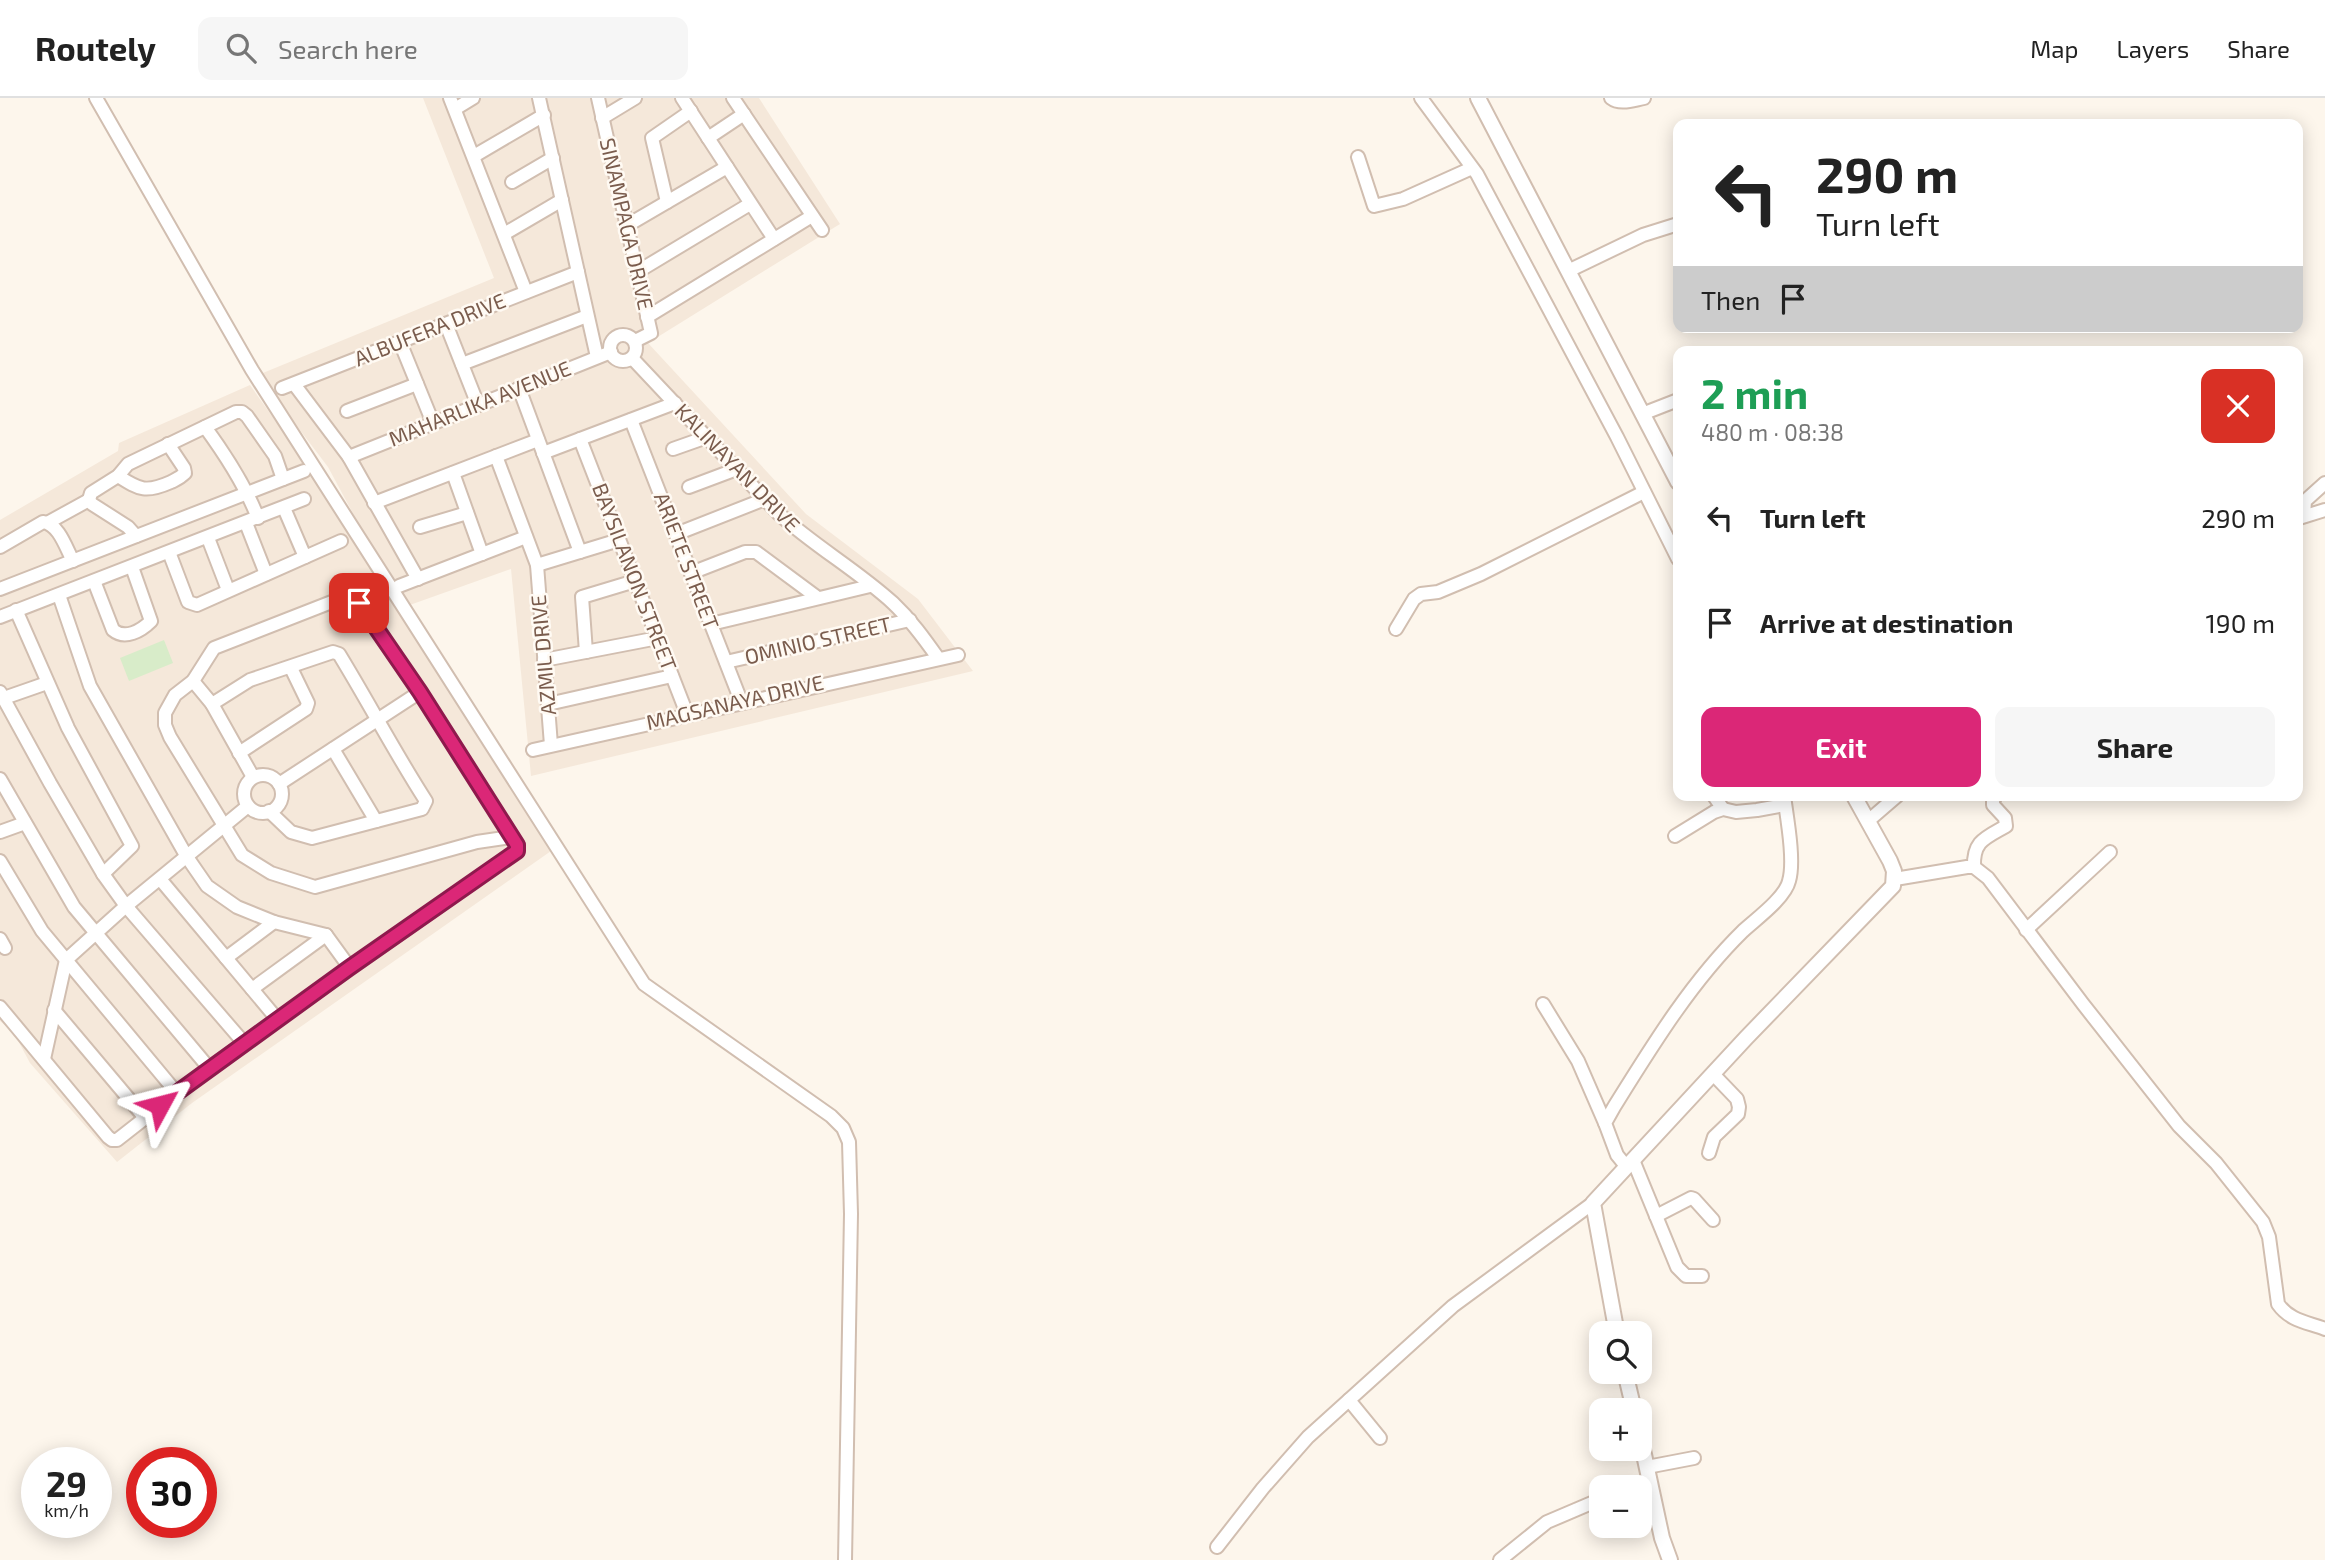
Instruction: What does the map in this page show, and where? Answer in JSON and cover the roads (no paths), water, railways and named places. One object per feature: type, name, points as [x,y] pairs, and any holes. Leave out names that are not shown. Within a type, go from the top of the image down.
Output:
[{"type":"street","points":[[96,98],[252,370],[644,984],[831,1116],[843,1128],[849,1142],[851,1214],[845,1560]]},
{"type":"street","points":[[473,98],[453,103],[526,292]]},
{"type":"street","points":[[539,98],[597,357]]},
{"type":"street","name":"SINAMPAGA DRIVE","points":[[598,98],[650,333],[635,341]]},
{"type":"street","points":[[602,118],[635,98]]},
{"type":"street","points":[[682,98],[774,240]]},
{"type":"street","points":[[733,98],[821,230]]},
{"type":"street","points":[[1421,98],[1472,168],[1673,549]]},
{"type":"street","points":[[1478,98],[1673,473]]},
{"type":"street","points":[[1611,98],[1616,102],[1644,98]]},
{"type":"street","points":[[667,202],[652,138],[691,111]]},
{"type":"street","points":[[708,138],[744,114]]},
{"type":"street","points":[[474,156],[544,116]]},
{"type":"street","points":[[1358,157],[1374,206],[1403,199],[1472,168]]},
{"type":"street","points":[[512,182],[553,158]]},
{"type":"street","points":[[626,226],[727,167]]},
{"type":"street","points":[[504,234],[562,200]]},
{"type":"street","points":[[637,272],[750,204]]},
{"type":"street","points":[[647,317],[812,216]]},
{"type":"street","points":[[1568,271],[1643,235],[1673,226]]},
{"type":"street","name":"ALBUFERA DRIVE","points":[[349,457],[288,386],[578,272]]},
{"type":"street","points":[[461,364],[587,316]]},
{"type":"street","points":[[446,324],[478,405]]},
{"type":"street","points":[[620,335],[628,335],[635,341],[637,348],[632,358],[620,360],[611,352],[610,344],[620,335]]},
{"type":"street","points":[[400,342],[433,423]]},
{"type":"street","name":"MAHARLIKA AVENUE","points":[[349,457],[611,352]]},
{"type":"street","name":"KALINAYAN DRIVE","points":[[632,358],[798,532],[910,620],[938,658]]},
{"type":"street","points":[[347,411],[416,384]]},
{"type":"street","points":[[519,388],[580,552]]},
{"type":"street","points":[[1642,414],[1673,402]]},
{"type":"street","points":[[543,453],[675,404]]},
{"type":"street","points":[[0,547],[89,500],[91,493],[118,476],[128,464],[236,412],[242,412],[275,456],[283,479]]},
{"type":"street","name":"ARIETE STREET","points":[[631,420],[741,701]]},
{"type":"street","points":[[205,427],[230,461],[248,493],[252,521],[266,574]]},
{"type":"street","points":[[673,449],[707,437]]},
{"type":"street","name":"BAYSILANON STREET","points":[[580,439],[687,714]]},
{"type":"street","points":[[374,503],[538,440]]},
{"type":"street","points":[[118,476],[143,489],[153,490],[181,477],[185,473],[184,468],[168,444]]},
{"type":"street","name":"AZMIL DRIVE","points":[[496,456],[537,565],[551,746]]},
{"type":"street","points":[[349,457],[418,579]]},
{"type":"street","points":[[689,487],[737,469]]},
{"type":"street","points":[[0,589],[304,471]]},
{"type":"street","points":[[453,473],[482,554]]},
{"type":"street","points":[[2303,509],[2305,501],[2325,483]]},
{"type":"street","points":[[1396,629],[1420,593],[1438,592],[1481,574],[1644,492]]},
{"type":"street","points":[[0,617],[304,499]]},
{"type":"street","points":[[676,534],[765,499]]},
{"type":"street","points":[[89,500],[128,527],[136,536]]},
{"type":"street","points":[[284,508],[304,557]]},
{"type":"street","points":[[2303,516],[2325,510]]},
{"type":"street","points":[[420,527],[467,513]]},
{"type":"street","points":[[49,522],[55,527],[73,561]]},
{"type":"street","points":[[399,586],[526,537]]},
{"type":"street","points":[[208,538],[228,590]]},
{"type":"street","points":[[537,565],[619,540]]},
{"type":"street","points":[[169,552],[188,602],[197,605],[341,541]]},
{"type":"street","points":[[691,573],[745,552],[756,552],[818,598]]},
{"type":"street","points":[[94,581],[113,630],[126,636],[151,621],[132,566]]},
{"type":"street","points":[[586,652],[582,597],[635,581]]},
{"type":"street","points":[[711,624],[870,586]]},
{"type":"street","points":[[59,595],[90,686],[187,857],[207,886],[237,906],[274,922],[326,936],[349,968]]},
{"type":"street","points":[[0,1007],[112,1140],[117,1140],[209,1068],[517,851],[517,845],[420,692],[359,603],[348,596],[214,648],[193,681],[175,695],[165,713],[165,725],[223,827],[242,855],[271,873],[315,887],[477,842],[511,837]]},
{"type":"street","points":[[16,610],[68,728],[132,846],[103,874]]},
{"type":"street","name":"OMINIO STREET","points":[[726,662],[910,620]]},
{"type":"street","points":[[544,660],[658,638]]},
{"type":"street","points":[[212,704],[250,680],[333,652],[339,654],[426,801],[422,809],[312,838],[291,832],[269,811]]},
{"type":"street","name":"MAGSANAYA DRIVE","points":[[533,750],[741,701],[958,655]]},
{"type":"street","points":[[239,752],[306,709],[308,703],[291,668]]},
{"type":"street","points":[[548,704],[672,676]]},
{"type":"street","points":[[193,681],[212,704],[253,777]]},
{"type":"street","points":[[47,683],[2,695],[103,874],[126,906],[244,1043]]},
{"type":"street","points":[[279,784],[420,692]]},
{"type":"street","points":[[333,749],[376,821]]},
{"type":"street","points":[[253,777],[272,777],[279,784],[281,800],[276,807],[258,812],[248,806],[244,796],[246,785],[253,777]]},
{"type":"street","points":[[2,786],[74,907],[209,1068]]},
{"type":"street","points":[[1717,801],[1723,809]]},
{"type":"street","points":[[1605,1123],[1695,985],[1730,944],[1780,896],[1790,877],[1785,801],[1735,812],[1723,809],[1703,817],[1675,836]]},
{"type":"street","points":[[1217,1547],[1263,1488],[1308,1437],[1453,1306],[1593,1203],[1888,893],[1895,879],[1890,860],[1857,801]]},
{"type":"street","points":[[1868,821],[1892,801]]},
{"type":"street","points":[[1974,867],[1973,854],[1977,845],[1983,838],[2006,826],[2005,818],[1993,805],[1993,801]]},
{"type":"street","points":[[44,1059],[66,960],[126,906],[248,806]]},
{"type":"street","points":[[0,832],[25,823]]},
{"type":"street","points":[[2026,930],[2110,852]]},
{"type":"street","points":[[0,861],[26,907],[66,960],[176,1092]]},
{"type":"street","points":[[1895,879],[1974,867],[1988,878],[2179,1126],[2216,1163],[2263,1222],[2269,1237],[2278,1304],[2292,1318],[2325,1329]]},
{"type":"street","points":[[160,878],[277,1020]]},
{"type":"street","points":[[226,958],[274,922]]},
{"type":"street","points":[[252,989],[326,936]]},
{"type":"street","points":[[1544,1004],[1578,1061],[1617,1156],[1629,1163],[1681,1273],[1702,1276]]},
{"type":"street","points":[[54,1010],[145,1118]]},
{"type":"street","points":[[1709,1153],[1714,1137],[1738,1114],[1739,1107],[1737,1099],[1713,1074]]},
{"type":"street","points":[[1656,1216],[1691,1198],[1713,1220]]},
{"type":"street","points":[[1593,1203],[1615,1321]]},
{"type":"street","points":[[1349,1400],[1380,1438]]},
{"type":"street","points":[[1646,1475],[1694,1458]]},
{"type":"street","points":[[1645,1461],[1662,1538],[1670,1560]]},
{"type":"street","points":[[1500,1560],[1546,1522],[1589,1504]]}]
